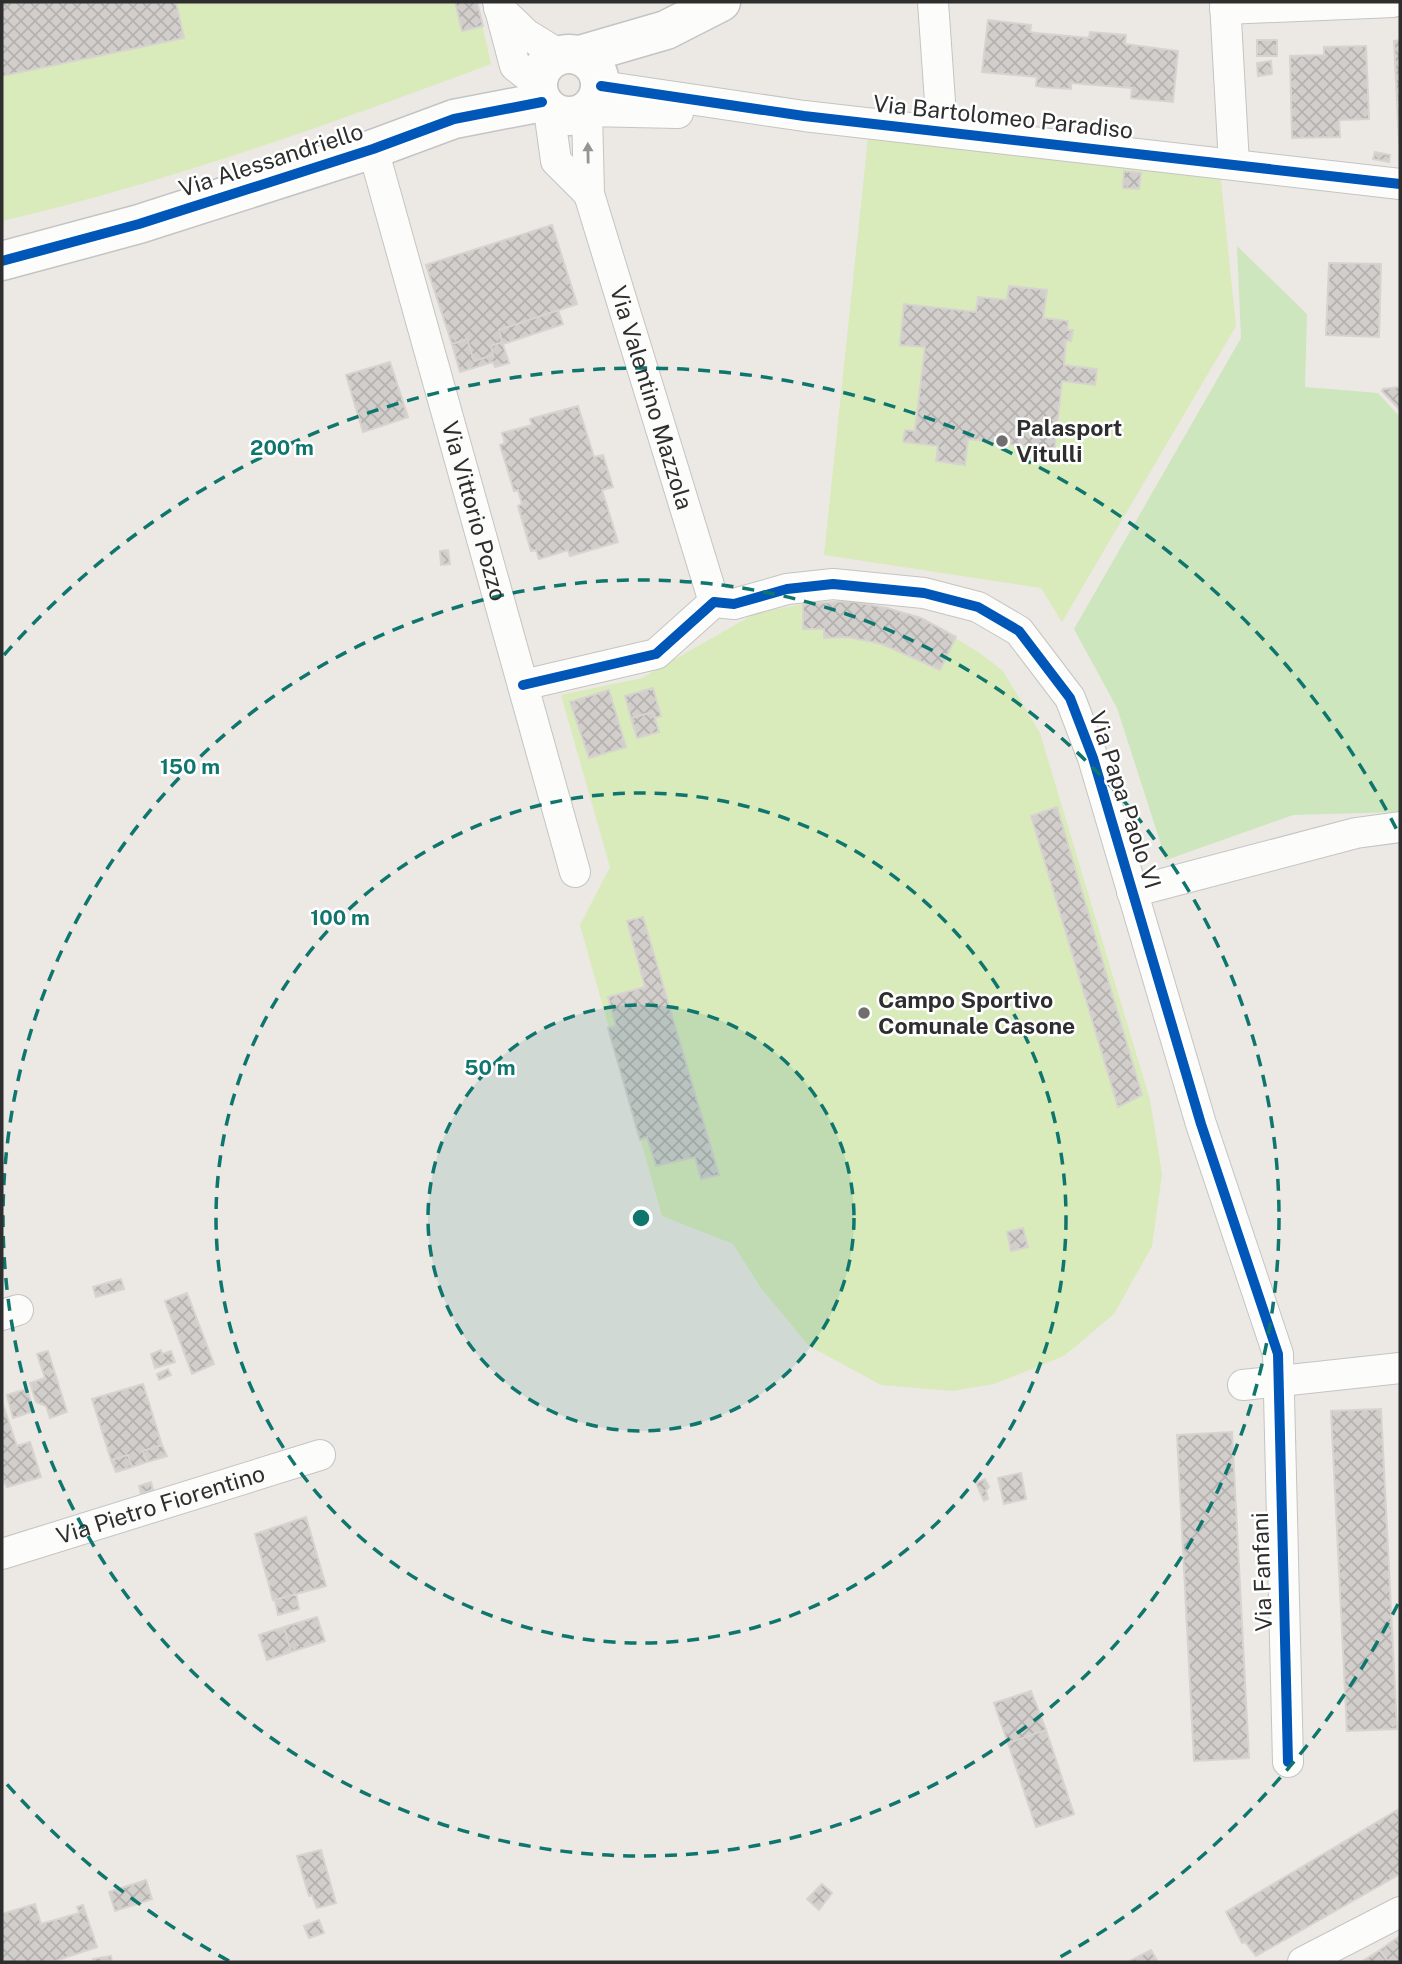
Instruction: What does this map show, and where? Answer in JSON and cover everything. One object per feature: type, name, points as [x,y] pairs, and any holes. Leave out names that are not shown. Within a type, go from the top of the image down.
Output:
[{"type":"street","name":"Via Alessandriello","points":[[2,261],[139,224],[373,149],[454,118],[492,94],[565,86],[720,2]]},
{"type":"street","points":[[933,2],[942,130]]},
{"type":"street","points":[[1234,164],[1225,6],[1393,2]]},
{"type":"street","points":[[499,5],[526,34],[565,86]]},
{"type":"street","name":"Via Bartolomeo Paradiso","points":[[565,86],[1400,184]]},
{"type":"street","name":"Via Valentino Mazzola","points":[[565,86],[589,194],[715,602]]},
{"type":"street","name":"Via Vittorio Pozzo","points":[[373,149],[575,872]]},
{"type":"street","name":"Via Papa Paolo VI","points":[[715,602],[734,604],[787,589],[870,586],[924,593],[978,607],[1019,631],[1070,698],[1093,758],[1201,1124],[1278,1354],[1277,1381]]},
{"type":"street","points":[[523,684],[656,654],[715,602]]},
{"type":"street","points":[[1132,892],[1356,833],[1400,827]]},
{"type":"street","points":[[1243,1385],[1400,1368]]},
{"type":"street","name":"Via Fanfani","points":[[1277,1381],[1288,1762]]},
{"type":"street","name":"Via Pietro Fiorentino","points":[[2,1554],[320,1455]]},
{"type":"street","points":[[1303,1962],[1400,1912]]},
{"type":"green space","points":[[2,2],[477,2],[491,64],[310,130],[188,170],[65,206],[2,221]]},
{"type":"green space","name":"Palasport Vitulli","points":[[868,138],[1220,172],[1236,326],[1062,622],[1041,588],[824,555]]},
{"type":"green space","points":[[1237,246],[1307,314],[1305,387],[1378,393],[1400,417],[1400,812],[1293,815],[1166,860],[1117,708],[1074,629],[1241,338]]},
{"type":"green space","name":"Campo Sportivo Comunale Casone","points":[[850,601],[921,618],[980,653],[1003,671],[1040,733],[1150,1100],[1162,1174],[1152,1246],[1114,1314],[1064,1356],[994,1384],[952,1391],[881,1385],[809,1346],[761,1288],[733,1244],[662,1216],[580,925],[610,867],[561,695],[642,678],[756,613],[814,602]]},
{"type":"building","points":[[2,2],[176,2],[184,38],[2,76]]},
{"type":"building","points":[[455,2],[477,2],[483,26],[462,31]]},
{"type":"building","points":[[988,20],[1031,25],[1030,32],[1036,33],[1089,38],[1090,32],[1126,35],[1125,44],[1178,51],[1173,102],[1131,98],[1132,88],[1071,83],[1071,89],[1042,87],[1036,86],[1037,77],[982,72]]},
{"type":"building","points":[[1257,40],[1277,40],[1277,56],[1257,56]]},
{"type":"building","points":[[1400,40],[1400,143],[1399,143],[1394,41]]},
{"type":"building","points":[[1366,46],[1369,119],[1339,120],[1340,137],[1292,138],[1290,56],[1324,55],[1324,47]]},
{"type":"building","points":[[1271,61],[1272,74],[1258,76],[1257,63]]},
{"type":"building","points":[[1375,152],[1390,155],[1389,162],[1373,159]]},
{"type":"building","points":[[1124,171],[1141,173],[1139,189],[1123,188]]},
{"type":"building","points":[[552,225],[577,304],[499,330],[502,342],[491,346],[493,355],[474,361],[467,339],[452,344],[426,265]]},
{"type":"building","points":[[1329,263],[1381,264],[1379,337],[1326,335]]},
{"type":"building","name":"Palasport Vitulli","points":[[1009,286],[1047,290],[1043,318],[1068,321],[1067,330],[1073,330],[1071,341],[1066,340],[1064,365],[1097,369],[1095,385],[1062,381],[1054,454],[1040,453],[1041,448],[968,439],[965,465],[936,461],[938,446],[903,442],[905,430],[915,431],[925,347],[900,345],[904,304],[976,312],[978,297],[1007,300]]},
{"type":"building","points":[[558,310],[563,324],[503,344],[499,330]]},
{"type":"building","points":[[467,339],[474,361],[493,355],[491,346],[502,342],[509,363],[495,367],[493,362],[460,372],[452,344]]},
{"type":"building","points":[[390,362],[408,417],[363,432],[346,375]]},
{"type":"building","points":[[1400,387],[1400,410],[1382,391]]},
{"type":"building","points":[[578,406],[594,457],[603,455],[613,487],[602,490],[618,542],[570,556],[568,550],[539,559],[536,550],[531,551],[518,506],[522,504],[518,490],[514,491],[500,445],[505,443],[502,433],[532,425],[530,419]]},
{"type":"building","points":[[448,550],[450,564],[441,565],[440,551]]},
{"type":"building","points":[[850,601],[921,618],[956,637],[940,670],[882,644],[848,637],[824,638],[824,629],[803,629],[803,604]]},
{"type":"building","points":[[653,688],[661,716],[655,718],[653,712],[631,718],[625,696]]},
{"type":"building","points":[[609,690],[626,747],[589,758],[570,702]]},
{"type":"building","points":[[653,712],[659,732],[637,738],[631,718]]},
{"type":"building","points":[[1057,807],[1142,1095],[1118,1107],[1031,816]]},
{"type":"building","points":[[643,917],[719,1175],[701,1179],[695,1157],[656,1166],[647,1137],[640,1140],[608,1028],[616,1026],[608,997],[645,987],[627,921]]},
{"type":"building","points":[[1023,1228],[1028,1247],[1011,1251],[1007,1232]]},
{"type":"building","points":[[121,1279],[124,1289],[96,1297],[93,1287]]},
{"type":"building","points":[[187,1293],[214,1364],[192,1374],[165,1301]]},
{"type":"building","points":[[161,1350],[162,1354],[171,1351],[175,1362],[155,1368],[151,1354]]},
{"type":"building","points":[[48,1351],[67,1412],[50,1418],[46,1406],[36,1402],[30,1383],[45,1378],[37,1354]]},
{"type":"building","points":[[168,1369],[171,1375],[159,1380],[157,1374]]},
{"type":"building","points":[[143,1384],[162,1445],[143,1451],[147,1462],[132,1467],[128,1455],[111,1460],[92,1399]]},
{"type":"building","points":[[27,1389],[34,1411],[13,1418],[7,1395]]},
{"type":"building","points":[[2,1402],[17,1446],[30,1442],[41,1477],[7,1487],[2,1478]]},
{"type":"building","points":[[1381,1409],[1397,1729],[1347,1731],[1331,1411]]},
{"type":"building","points":[[1232,1432],[1249,1758],[1194,1761],[1177,1435]]},
{"type":"building","points":[[162,1445],[167,1456],[147,1462],[143,1451]]},
{"type":"building","points":[[128,1455],[132,1467],[116,1472],[111,1460]]},
{"type":"building","points":[[1021,1473],[1026,1499],[1004,1504],[998,1478]]},
{"type":"building","points":[[985,1479],[989,1487],[986,1490],[988,1499],[984,1501],[976,1483]]},
{"type":"building","points":[[151,1482],[153,1490],[141,1494],[139,1486]]},
{"type":"building","points":[[306,1517],[326,1586],[273,1600],[255,1534]]},
{"type":"building","points":[[296,1594],[299,1609],[278,1615],[275,1600]]},
{"type":"building","points":[[317,1617],[325,1641],[291,1652],[284,1627]]},
{"type":"building","points":[[284,1627],[291,1652],[267,1660],[259,1635]]},
{"type":"building","points":[[1031,1691],[1046,1730],[1008,1743],[994,1703]]},
{"type":"building","points":[[1046,1730],[1074,1814],[1036,1827],[1008,1743]]},
{"type":"building","points":[[1399,1809],[1400,1874],[1256,1956],[1245,1942],[1242,1943],[1226,1912]]},
{"type":"building","points":[[321,1850],[336,1903],[317,1908],[312,1895],[309,1896],[297,1856]]},
{"type":"building","points":[[146,1880],[152,1899],[115,1911],[109,1892]]},
{"type":"building","points":[[822,1884],[832,1893],[819,1910],[807,1899]]},
{"type":"building","points":[[35,1904],[41,1924],[79,1913],[77,1907],[83,1905],[97,1947],[52,1962],[2,1962],[2,1914]]},
{"type":"building","points":[[319,1920],[324,1933],[309,1938],[304,1926]]},
{"type":"building","points":[[1400,1936],[1400,1962],[1388,1962],[1380,1950]]},
{"type":"building","points":[[1151,1950],[1158,1962],[1128,1962]]},
{"type":"building","points":[[1380,1950],[1388,1962],[1361,1962]]},
{"type":"building","points":[[111,1956],[112,1962],[94,1962],[93,1959]]},
{"type":"cycle path","points":[[601,86],[804,116],[1400,184]]},
{"type":"cycle path","points":[[2,261],[139,224],[373,149],[454,119],[542,102]]},
{"type":"cycle path","points":[[523,685],[656,654],[714,602],[734,604],[787,589],[833,584],[924,593],[978,607],[1019,631],[1070,698],[1093,758],[1201,1124],[1278,1354],[1288,1762]]},
{"type":"place","name":"Palasport Vitulli","points":[[1002,441]]},
{"type":"place","name":"Campo Sportivo Comunale Casone","points":[[864,1013]]}]
